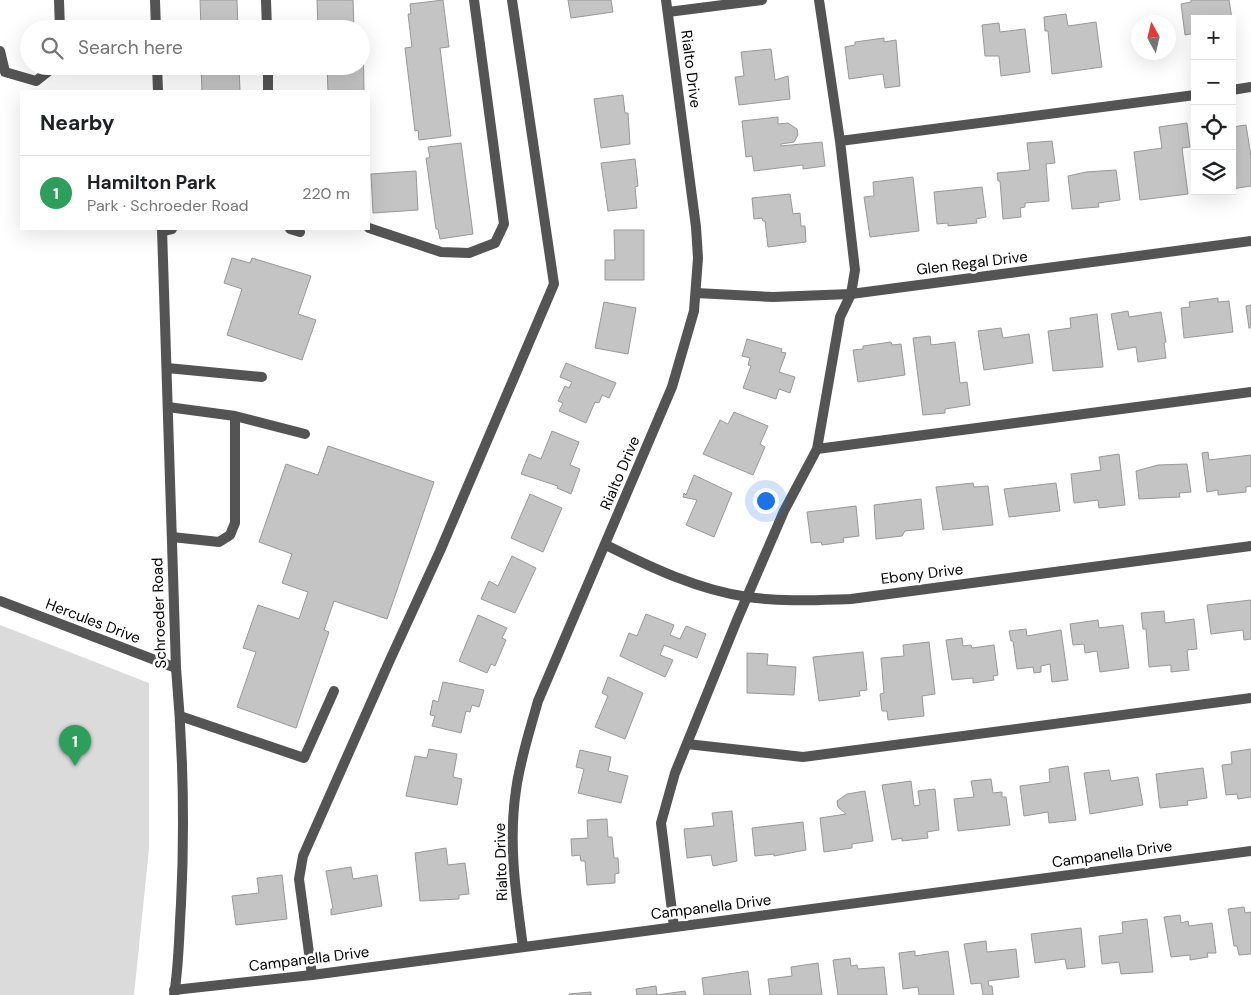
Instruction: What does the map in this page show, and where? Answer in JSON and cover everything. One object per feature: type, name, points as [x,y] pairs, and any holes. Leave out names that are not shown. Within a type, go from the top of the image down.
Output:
[{"type":"street","points":[[59,0],[60,20]]},
{"type":"street","points":[[155,0],[156,20]]},
{"type":"street","points":[[266,0],[267,20]]},
{"type":"street","points":[[370,228],[441,252],[469,253],[495,243],[504,224],[474,0]]},
{"type":"street","points":[[312,975],[300,879],[303,856],[388,662],[440,550],[554,284],[512,0]]},
{"type":"street","name":"Rialto Drive","points":[[523,947],[514,878],[512,836],[516,790],[521,763],[538,701],[672,387],[694,311],[698,258],[696,228],[666,0]]},
{"type":"street","points":[[668,12],[762,0]]},
{"type":"street","points":[[674,927],[661,823],[675,773],[747,597],[784,510],[818,449],[840,317],[850,294],[855,270],[840,141],[819,0]]},
{"type":"street","points":[[0,51],[5,72],[36,81],[43,75]]},
{"type":"street","points":[[158,75],[158,90]]},
{"type":"street","points":[[268,75],[268,90]]},
{"type":"street","points":[[1236,89],[1251,87]]},
{"type":"street","points":[[840,141],[1191,96]]},
{"type":"street","name":"Schroeder Road","points":[[166,230],[168,407],[176,668],[180,716],[184,841],[179,948],[174,993]]},
{"type":"street","points":[[293,230],[300,232]]},
{"type":"street","name":"Glen Regal Drive","points":[[696,293],[773,297],[850,294],[1251,241]]},
{"type":"street","points":[[167,368],[262,377]]},
{"type":"street","points":[[818,449],[1251,392]]},
{"type":"street","points":[[168,407],[235,416],[305,434]]},
{"type":"street","points":[[172,537],[219,542],[230,535],[235,523],[235,416]]},
{"type":"street","name":"Ebony Drive","points":[[606,545],[650,567],[698,585],[747,597],[795,601],[851,599],[1251,546]]},
{"type":"street","name":"Hercules Drive","points":[[0,601],[176,668]]},
{"type":"street","points":[[180,716],[304,758],[334,691]]},
{"type":"street","points":[[687,744],[803,757],[1251,698]]},
{"type":"street","name":"Campanella Drive","points":[[174,993],[1251,851]]},
{"type":"shaded area","points":[[0,625],[149,683],[149,849],[134,995],[0,995]]},
{"type":"building","points":[[200,0],[237,0],[238,20],[201,20]]},
{"type":"building","points":[[317,0],[353,0],[354,20],[318,20]]},
{"type":"building","points":[[443,0],[449,47],[440,48],[451,136],[419,140],[418,130],[415,131],[405,48],[412,47],[408,14],[411,14],[410,4]]},
{"type":"building","points":[[568,0],[611,0],[613,12],[571,18]]},
{"type":"building","points":[[1191,0],[1229,0],[1231,15],[1191,15],[1191,34],[1185,35],[1181,4],[1191,2]]},
{"type":"building","points":[[1066,14],[1068,26],[1096,22],[1102,67],[1052,74],[1048,31],[1045,31],[1044,17]]},
{"type":"building","points":[[999,23],[1000,32],[1025,29],[1030,72],[1001,76],[999,56],[985,56],[982,25]]},
{"type":"building","points":[[884,38],[884,42],[896,40],[900,86],[885,88],[883,74],[849,79],[845,47],[855,45],[855,42]]},
{"type":"building","points":[[771,49],[775,80],[788,76],[790,99],[739,105],[735,77],[744,76],[741,52]]},
{"type":"building","points":[[201,75],[239,75],[240,90],[202,90]]},
{"type":"building","points":[[327,75],[364,75],[364,90],[328,90]]},
{"type":"building","points":[[623,95],[625,113],[628,113],[630,144],[601,148],[594,99]]},
{"type":"building","points":[[778,117],[778,124],[788,123],[797,129],[798,135],[794,142],[781,144],[781,146],[822,142],[825,166],[803,169],[803,165],[754,171],[752,156],[746,157],[742,121]]},
{"type":"building","points":[[1187,123],[1190,147],[1182,148],[1188,194],[1140,200],[1134,152],[1162,148],[1159,127]]},
{"type":"building","points":[[1246,125],[1251,156],[1251,186],[1236,188],[1236,150],[1236,126]]},
{"type":"building","points":[[1052,141],[1055,163],[1046,164],[1049,201],[1025,203],[1025,207],[1020,208],[1021,217],[1003,219],[1000,181],[998,181],[997,173],[1030,170],[1027,143]]},
{"type":"building","points":[[461,143],[473,234],[440,239],[438,229],[436,229],[426,158],[430,158],[428,147]]},
{"type":"building","points":[[635,159],[638,186],[635,187],[637,208],[608,211],[601,163]]},
{"type":"building","points":[[1116,170],[1120,200],[1098,203],[1099,207],[1072,209],[1068,176],[1086,172]]},
{"type":"building","points":[[416,171],[418,210],[373,213],[371,174]]},
{"type":"building","points":[[913,177],[919,231],[870,237],[864,197],[874,196],[873,182]]},
{"type":"building","points":[[982,187],[986,217],[976,219],[977,223],[948,226],[948,223],[937,224],[934,192]]},
{"type":"building","points":[[790,194],[793,214],[800,213],[801,226],[805,226],[806,242],[768,247],[765,221],[762,218],[754,219],[752,198]]},
{"type":"building","points":[[614,230],[644,230],[644,280],[605,280],[605,260],[615,260]]},
{"type":"building","points":[[232,258],[250,263],[252,258],[311,276],[298,314],[316,320],[302,360],[227,335],[242,289],[224,283]]},
{"type":"building","points":[[1218,298],[1218,302],[1229,301],[1233,332],[1184,338],[1181,308],[1190,307],[1189,302]]},
{"type":"building","points":[[604,302],[636,308],[628,354],[595,348]]},
{"type":"building","points":[[1251,305],[1251,328],[1249,328],[1246,306]]},
{"type":"building","points":[[1128,311],[1129,317],[1161,312],[1166,342],[1164,343],[1166,358],[1138,362],[1136,347],[1118,350],[1111,314]]},
{"type":"building","points":[[1097,314],[1103,367],[1053,371],[1048,331],[1071,328],[1070,318]]},
{"type":"building","points":[[1001,328],[1003,338],[1029,334],[1033,363],[984,370],[978,331]]},
{"type":"building","points":[[930,336],[931,345],[955,342],[960,383],[967,382],[970,405],[945,409],[945,413],[923,415],[913,338]]},
{"type":"building","points":[[747,339],[782,349],[781,352],[786,353],[779,372],[795,377],[790,393],[779,389],[776,399],[743,388],[751,366],[748,365],[750,358],[742,356]]},
{"type":"building","points":[[891,342],[892,345],[901,344],[905,375],[858,382],[853,350],[863,349],[863,346]]},
{"type":"building","points":[[566,363],[616,383],[609,398],[602,395],[599,403],[595,402],[586,423],[559,411],[563,403],[558,401],[565,386],[569,388],[572,382],[560,377]]},
{"type":"building","points":[[734,412],[768,426],[760,444],[765,447],[753,475],[703,454],[720,420],[728,424]]},
{"type":"building","points":[[552,431],[579,442],[570,465],[580,469],[571,494],[557,488],[558,486],[521,474],[529,454],[541,459]]},
{"type":"building","points":[[328,446],[434,482],[387,619],[334,601],[324,630],[329,632],[296,728],[237,707],[256,652],[243,648],[258,605],[299,619],[308,592],[282,583],[292,554],[259,542],[286,464],[318,475]]},
{"type":"building","points":[[1208,452],[1209,460],[1251,455],[1251,486],[1246,487],[1246,492],[1218,495],[1218,490],[1207,492],[1202,453]]},
{"type":"building","points":[[1119,454],[1125,505],[1099,508],[1098,500],[1074,503],[1071,474],[1101,470],[1099,457]]},
{"type":"building","points":[[1187,464],[1191,492],[1179,493],[1180,497],[1139,499],[1136,471],[1158,465]]},
{"type":"building","points":[[694,475],[732,493],[714,537],[686,525],[697,500],[683,497],[684,493],[686,495]]},
{"type":"building","points":[[973,483],[974,487],[988,486],[993,525],[943,530],[936,487]]},
{"type":"building","points":[[1056,483],[1060,511],[1009,517],[1004,489]]},
{"type":"building","points":[[530,494],[562,508],[543,552],[511,538]]},
{"type":"building","points":[[921,499],[924,529],[905,531],[902,536],[876,539],[874,505]]},
{"type":"building","points":[[856,506],[859,536],[843,538],[844,542],[822,545],[821,542],[811,543],[807,512]]},
{"type":"building","points":[[512,556],[536,568],[515,613],[481,599],[489,581],[498,586]]},
{"type":"building","points":[[1251,600],[1251,639],[1244,640],[1243,630],[1211,634],[1207,605]]},
{"type":"building","points":[[1164,611],[1165,623],[1194,619],[1197,649],[1187,650],[1189,670],[1171,672],[1171,665],[1149,667],[1146,629],[1143,629],[1141,613]]},
{"type":"building","points":[[646,614],[674,625],[670,635],[680,639],[686,626],[706,634],[697,658],[664,645],[660,655],[673,660],[665,677],[620,656],[629,633],[637,636]]},
{"type":"building","points":[[478,615],[507,628],[502,638],[506,640],[495,666],[491,664],[487,673],[459,661]]},
{"type":"building","points":[[1098,620],[1099,628],[1123,625],[1129,668],[1100,672],[1097,651],[1085,653],[1084,644],[1073,645],[1070,624]]},
{"type":"building","points":[[1026,629],[1027,636],[1061,630],[1068,680],[1052,682],[1050,664],[1041,666],[1041,672],[1034,673],[1033,667],[1017,669],[1013,641],[1011,641],[1009,631]]},
{"type":"building","points":[[962,638],[963,646],[971,645],[972,648],[994,645],[998,675],[993,676],[994,680],[973,683],[973,678],[952,680],[946,640]]},
{"type":"building","points":[[929,642],[935,694],[922,696],[924,716],[888,720],[887,711],[882,711],[880,694],[884,693],[881,658],[904,656],[903,645]]},
{"type":"building","points":[[863,652],[867,690],[859,691],[860,696],[819,701],[813,657]]},
{"type":"building","points":[[747,653],[768,654],[767,665],[796,667],[794,695],[747,693]]},
{"type":"building","points":[[608,677],[643,693],[625,739],[595,727],[608,696],[602,693]]},
{"type":"building","points":[[443,682],[484,690],[479,707],[472,705],[470,712],[466,711],[461,733],[432,726],[435,716],[430,715],[433,700],[438,702]]},
{"type":"building","points":[[429,749],[457,754],[453,777],[462,779],[457,805],[406,796],[415,756],[427,758]]},
{"type":"building","points":[[1251,749],[1251,797],[1238,799],[1237,794],[1226,795],[1222,765],[1232,764],[1231,752]]},
{"type":"building","points":[[580,750],[611,757],[608,771],[628,776],[621,803],[578,793],[584,769],[576,767]]},
{"type":"building","points":[[1068,766],[1076,820],[1049,823],[1048,812],[1024,816],[1020,786],[1050,782],[1049,769]]},
{"type":"building","points":[[1203,768],[1207,798],[1187,801],[1188,805],[1160,808],[1156,774]]},
{"type":"building","points":[[1109,770],[1111,781],[1138,777],[1143,805],[1090,814],[1084,773]]},
{"type":"building","points":[[991,779],[993,793],[1002,792],[1002,797],[1006,797],[1010,825],[958,831],[954,799],[974,797],[971,781]]},
{"type":"building","points":[[911,781],[914,806],[920,805],[918,791],[935,789],[939,830],[927,832],[928,838],[902,841],[902,838],[892,840],[882,785]]},
{"type":"building","points":[[865,791],[873,841],[852,844],[852,848],[824,852],[820,818],[846,814],[838,807],[837,801],[847,794]]},
{"type":"building","points":[[732,811],[737,861],[713,866],[711,855],[687,858],[684,829],[714,826],[712,813]]},
{"type":"building","points":[[607,819],[608,837],[612,837],[614,858],[618,858],[619,873],[615,874],[615,883],[587,885],[585,861],[581,861],[580,855],[572,856],[571,839],[588,838],[587,820]]},
{"type":"building","points":[[803,822],[806,850],[774,856],[774,854],[755,856],[752,828]]},
{"type":"building","points":[[446,848],[448,865],[465,863],[469,894],[459,895],[459,899],[420,901],[415,853]]},
{"type":"building","points":[[351,867],[353,879],[377,875],[382,906],[331,915],[331,909],[333,909],[326,871]]},
{"type":"building","points":[[282,875],[287,919],[236,925],[232,896],[259,893],[257,878]]},
{"type":"building","points":[[1244,907],[1245,913],[1251,912],[1251,954],[1239,955],[1237,946],[1234,946],[1228,909]]},
{"type":"building","points":[[1180,915],[1181,923],[1188,921],[1189,926],[1212,923],[1216,953],[1207,953],[1208,957],[1190,960],[1190,955],[1171,957],[1164,917]]},
{"type":"building","points":[[1147,919],[1153,972],[1121,974],[1119,962],[1102,964],[1099,936],[1123,933],[1122,922]]},
{"type":"building","points":[[1081,928],[1085,967],[1067,969],[1065,959],[1035,963],[1031,934]]},
{"type":"building","points":[[986,941],[987,952],[1016,949],[1019,977],[988,981],[989,986],[992,986],[993,995],[983,995],[981,983],[971,984],[964,944]]},
{"type":"building","points":[[915,951],[915,956],[948,951],[954,995],[919,995],[918,987],[903,989],[899,953]]},
{"type":"building","points":[[850,958],[851,966],[857,965],[858,969],[884,967],[887,995],[838,995],[833,960]]},
{"type":"building","points":[[818,963],[822,995],[770,995],[768,979],[792,976],[791,967]]},
{"type":"building","points":[[748,971],[751,995],[704,995],[702,978]]},
{"type":"building","points":[[656,986],[657,995],[637,995],[636,989]]},
{"type":"building","points":[[685,991],[686,995],[657,995]]},
{"type":"building","points":[[591,992],[591,995],[569,995],[569,994]]},
{"type":"place","name":"Hamilton Park","points":[[75,766]]}]
